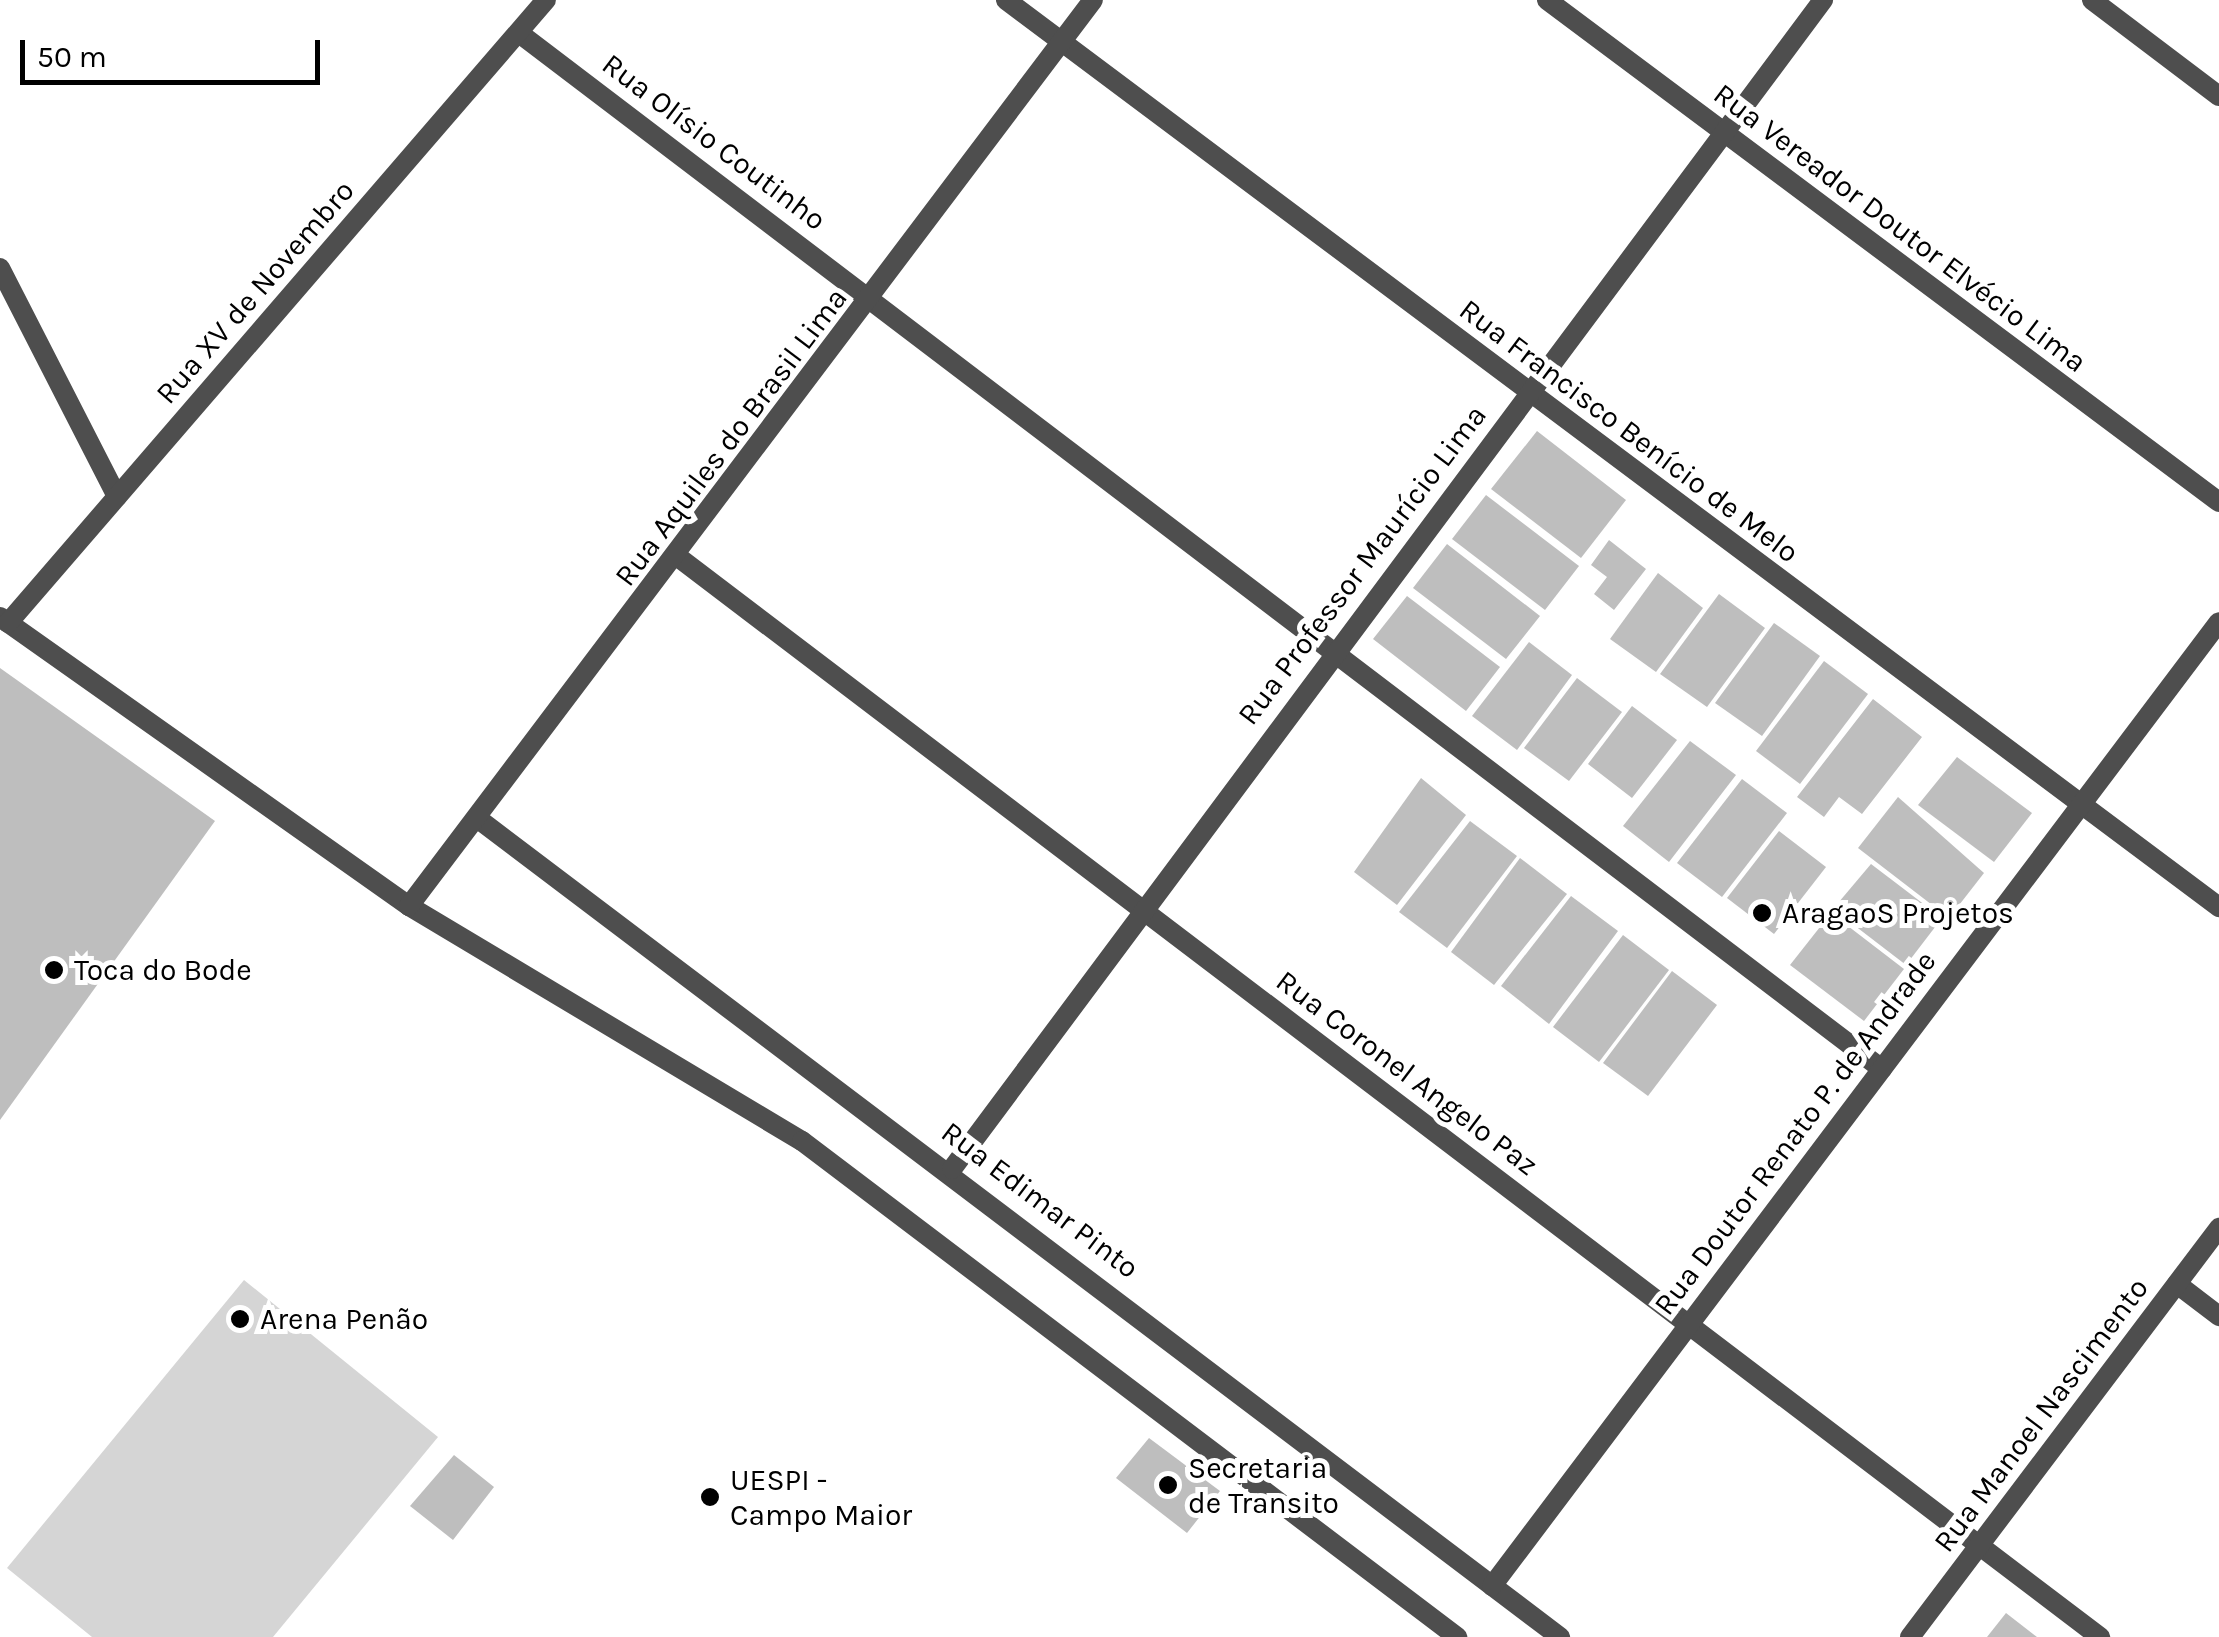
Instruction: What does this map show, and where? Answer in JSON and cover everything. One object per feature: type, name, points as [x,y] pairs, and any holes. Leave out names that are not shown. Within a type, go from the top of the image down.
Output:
[{"type":"street","name":"Rua XV de Novembro","points":[[4,620],[116,497],[546,0]]},
{"type":"street","name":"Rua Francisco Benício de Melo","points":[[1006,0],[1064,40],[1530,396],[2219,908]]},
{"type":"street","name":"Rua Aquiles do Brasil Lima","points":[[409,906],[874,298],[1094,0]]},
{"type":"street","name":"Rua Vereador Doutor Elvécio Lima","points":[[1547,0],[2219,502]]},
{"type":"street","name":"Rua Professor Maurício Lima","points":[[952,1169],[1334,645],[1530,396],[1823,0]]},
{"type":"street","points":[[2092,0],[2219,96]]},
{"type":"street","name":"Rua Olísio Coutinho","points":[[519,33],[1334,645],[1882,1068]]},
{"type":"street","points":[[0,268],[116,497]]},
{"type":"street","name":"Rua Coronel Angelo Paz","points":[[678,557],[2100,1637]]},
{"type":"street","points":[[4,620],[409,906],[802,1141],[1457,1637]]},
{"type":"street","name":"Rua Doutor Renato P. de Andrade","points":[[1492,1586],[2219,622]]},
{"type":"street","name":"Rua Edimar Pinto","points":[[478,818],[952,1169],[1560,1637]]},
{"type":"street","name":"Rua Manoel Nascimento","points":[[1910,1637],[2219,1228]]},
{"type":"street","points":[[2177,1284],[2219,1316]]},
{"type":"shaded area","points":[[244,1280],[438,1437],[273,1637],[92,1637],[7,1568]]},
{"type":"building","points":[[1537,431],[1626,500],[1581,558],[1491,489]]},
{"type":"building","points":[[1486,495],[1579,566],[1545,610],[1452,539]]},
{"type":"building","points":[[1609,540],[1646,569],[1614,610],[1594,594],[1607,577],[1591,565]]},
{"type":"building","points":[[1447,544],[1540,616],[1506,659],[1413,588]]},
{"type":"building","points":[[1658,573],[1703,608],[1656,672],[1610,639]]},
{"type":"building","points":[[1719,594],[1765,628],[1707,707],[1660,674]]},
{"type":"building","points":[[1407,596],[1500,667],[1466,711],[1373,639]]},
{"type":"building","points":[[1774,623],[1820,656],[1762,736],[1715,703]]},
{"type":"building","points":[[1529,642],[1572,675],[1517,750],[1472,716]]},
{"type":"building","points":[[1824,661],[1868,694],[1800,784],[1756,751]]},
{"type":"building","name":"Toca do Bode","points":[[0,668],[215,821],[0,1120]]},
{"type":"building","points":[[1577,678],[1622,712],[1569,781],[1524,748]]},
{"type":"building","points":[[1873,699],[1922,737],[1862,814],[1839,797],[1824,817],[1797,797]]},
{"type":"building","points":[[1632,706],[1677,740],[1632,798],[1588,764]]},
{"type":"building","points":[[1690,741],[1736,775],[1669,862],[1623,826]]},
{"type":"building","points":[[1957,757],[2032,813],[1994,862],[1918,805]]},
{"type":"building","points":[[1421,778],[1466,815],[1397,905],[1354,872]]},
{"type":"building","points":[[1742,779],[1787,813],[1722,897],[1677,863]]},
{"type":"building","points":[[1898,797],[1984,873],[1949,918],[1858,848]]},
{"type":"building","points":[[1470,821],[1517,856],[1447,948],[1399,912]]},
{"type":"building","points":[[1779,831],[1826,867],[1774,934],[1727,898]]},
{"type":"building","points":[[1520,858],[1567,894],[1494,985],[1451,952]]},
{"type":"building","points":[[1871,864],[1942,918],[1906,965],[1833,909]]},
{"type":"building","points":[[1571,896],[1618,931],[1549,1024],[1501,986]]},
{"type":"building","points":[[1831,913],[1904,969],[1864,1021],[1790,965]]},
{"type":"building","points":[[1623,935],[1669,970],[1599,1062],[1553,1027]]},
{"type":"building","points":[[1672,971],[1717,1005],[1648,1096],[1603,1063]]},
{"type":"building","name":"Secretaria de Transito","points":[[1149,1438],[1220,1491],[1187,1533],[1116,1478]]},
{"type":"building","points":[[454,1455],[494,1487],[453,1540],[410,1506]]},
{"type":"building","points":[[2006,1613],[2037,1637],[1987,1637]]},
{"type":"place","name":"AragaoS Projetos","points":[[1762,913]]},
{"type":"place","name":"Toca do Bode","points":[[54,970]]},
{"type":"place","name":"Arena Penão","points":[[240,1319]]},
{"type":"place","name":"Secretaria de Transito","points":[[1168,1485]]},
{"type":"place","name":"UESPI - Campo Maior","points":[[710,1497]]}]
